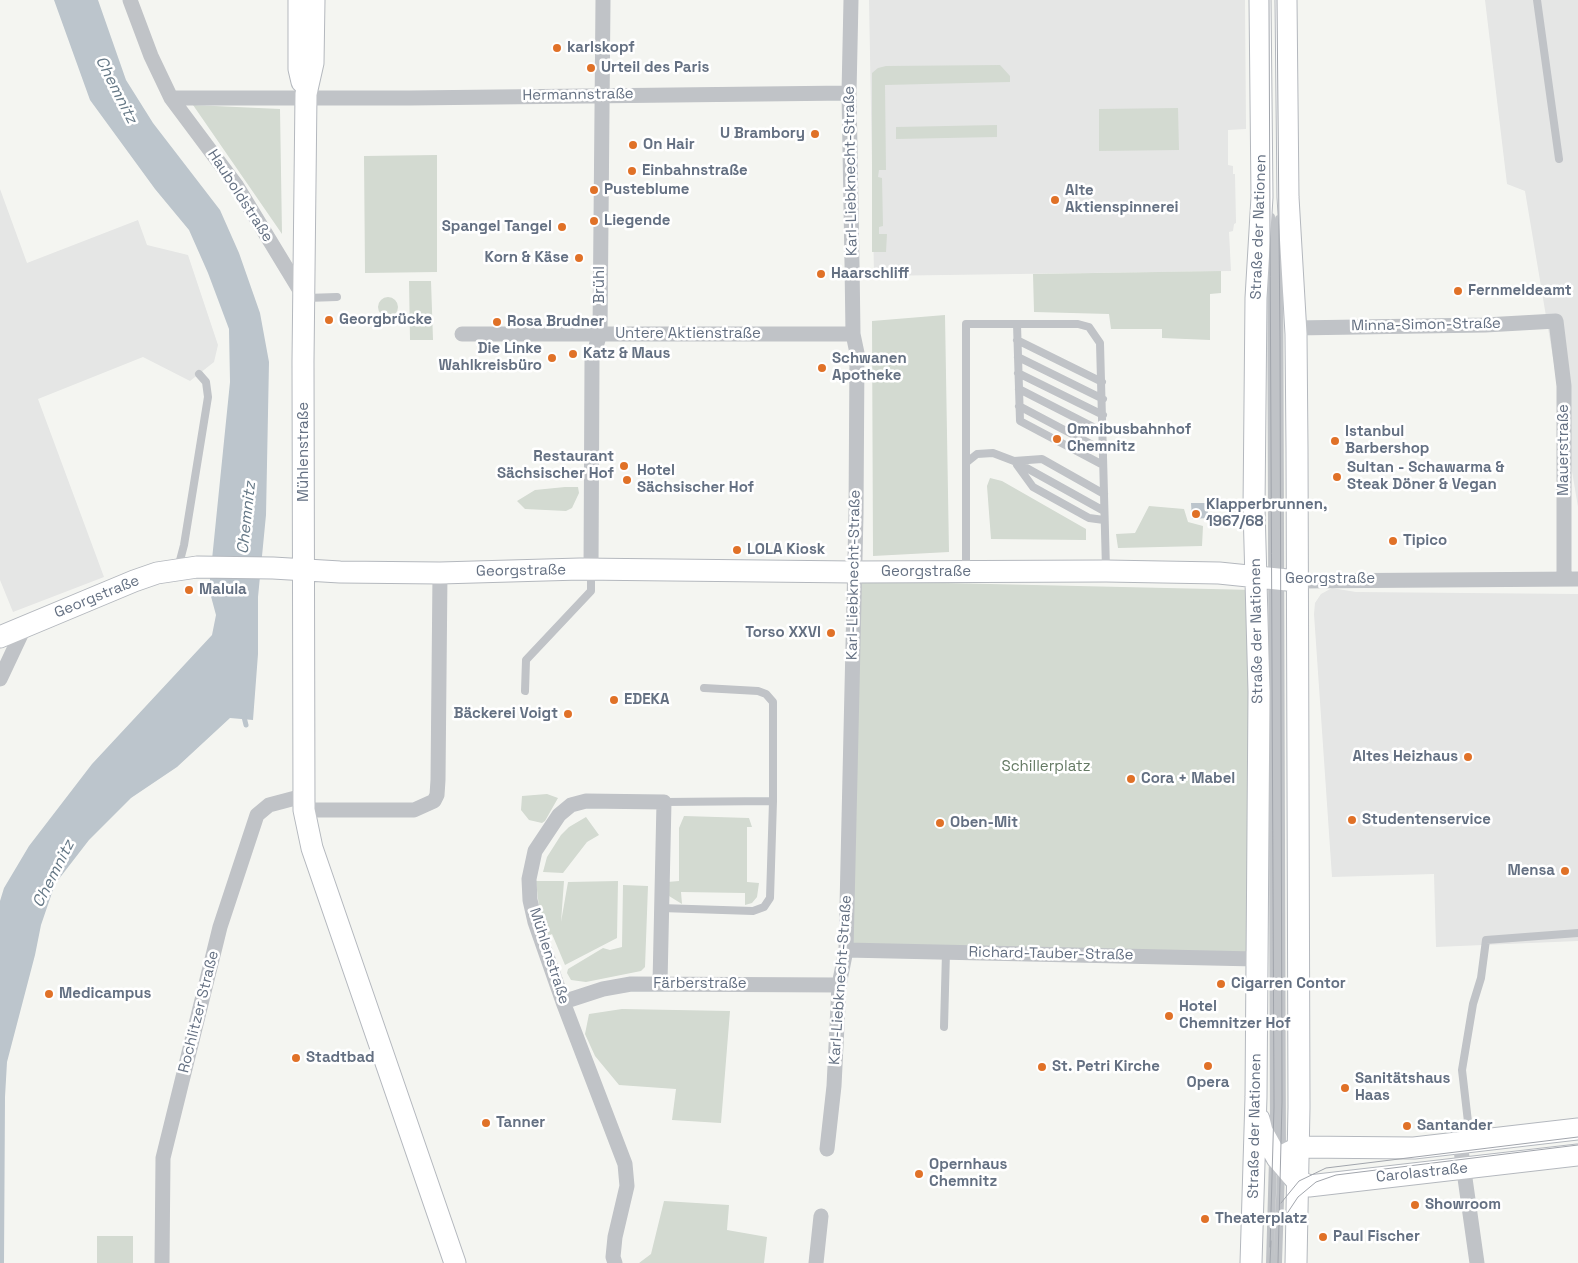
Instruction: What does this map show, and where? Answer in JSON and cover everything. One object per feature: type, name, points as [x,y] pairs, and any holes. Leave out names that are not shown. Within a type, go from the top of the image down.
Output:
[{"type":"main road","name":"Mühlenstraße","points":[[299,0],[299,69],[306,96]]},
{"type":"main road","name":"Mühlenstraße","points":[[314,0],[313,63],[306,96],[304,803],[312,848],[455,1263]]},
{"type":"main road","name":"Straße der Nationen","points":[[1251,1263],[1256,1106],[1256,959],[1265,769],[1296,328],[1272,3]]},
{"type":"main road","name":"Straße der Nationen","points":[[1272,3],[1256,298],[1254,508],[1277,579],[1299,760],[1281,1156],[1299,1182],[1296,1263]]},
{"type":"main road","name":"Georgstraße","points":[[0,637],[134,581],[187,568],[273,568],[440,573],[591,570],[1106,571],[1219,573],[1277,579]]},
{"type":"main road","points":[[1253,1200],[1260,1177],[1281,1156],[1262,1131],[1256,1106]]},
{"type":"main road","name":"Carolastraße","points":[[1281,1156],[1414,1148],[1578,1129]]},
{"type":"main road","name":"Carolastraße","points":[[1299,1182],[1319,1187],[1357,1180],[1578,1156]]},
{"type":"street","name":"Hauboldstraße","points":[[130,0],[151,56],[171,98],[236,185],[304,298]]},
{"type":"street","name":"Brühl","points":[[591,570],[592,360],[600,333],[603,0]]},
{"type":"street","name":"Karl-Liebknecht-Straße","points":[[827,1149],[834,1086],[839,986],[846,950],[854,572],[857,353],[853,334],[849,93],[851,0]]},
{"type":"street","name":"Hermannstraße","points":[[306,96],[849,93]]},
{"type":"street","points":[[171,98],[306,96]]},
{"type":"street","name":"Minna-Simon-Straße","points":[[1296,328],[1485,325],[1556,321]]},
{"type":"street","name":"Mauerstraße","points":[[1556,321],[1564,386],[1571,579]]},
{"type":"street","name":"Untere Aktienstraße","points":[[462,334],[853,334]]},
{"type":"street","points":[[304,803],[355,810],[414,810],[434,802],[437,795],[438,780],[440,573]]},
{"type":"street","name":"Georgstraße","points":[[1277,579],[1571,579]]},
{"type":"street","points":[[0,679],[24,628]]},
{"type":"street","name":"Mühlenstraße","points":[[615,1263],[613,1257],[615,1237],[627,1186],[625,1164],[563,1002],[535,922],[530,900],[529,879],[535,851],[559,815],[571,805],[586,801],[664,802]]},
{"type":"street","points":[[660,983],[664,802]]},
{"type":"street","name":"Rochlitzer Straße","points":[[162,1263],[164,1158],[220,927],[258,815],[269,805],[304,803]]},
{"type":"street","name":"Richard-Tauber-Straße","points":[[846,950],[1256,959]]},
{"type":"street","name":"Färberstraße","points":[[563,1002],[603,989],[631,984],[839,986]]},
{"type":"street","points":[[1465,1142],[1464,1168],[1477,1263]]},
{"type":"street","points":[[816,1263],[821,1216]]},
{"type":"lane","points":[[1537,0],[1559,160]]},
{"type":"lane","points":[[1278,1263],[1281,1156],[1282,777],[1277,579],[1279,210]]},
{"type":"lane","points":[[304,298],[337,297]]},
{"type":"lane","points":[[966,572],[968,462],[966,324],[1057,323],[1078,324],[1089,327],[1100,343],[1103,399],[1106,571]]},
{"type":"lane","points":[[1017,324],[1020,421],[1103,465]]},
{"type":"lane","points":[[1017,340],[1102,382]]},
{"type":"lane","points":[[1018,356],[1103,399]]},
{"type":"lane","points":[[1018,373],[1103,415]]},
{"type":"lane","points":[[187,568],[184,545],[208,397],[206,382],[199,374]]},
{"type":"lane","points":[[1019,389],[1103,432]]},
{"type":"lane","points":[[1019,406],[1104,450]]},
{"type":"lane","points":[[968,462],[977,454],[993,453],[1014,461],[1104,511]]},
{"type":"lane","points":[[1014,461],[1042,459],[1104,494]]},
{"type":"lane","points":[[1014,461],[1033,487],[1089,518],[1104,520]]},
{"type":"lane","points":[[525,691],[526,660],[591,591],[591,570]]},
{"type":"lane","points":[[661,908],[748,911],[764,907],[770,898],[774,713],[771,698],[758,691],[704,688]]},
{"type":"lane","points":[[1282,777],[1299,760]]},
{"type":"lane","points":[[1265,769],[1281,1156],[1270,1263]]},
{"type":"lane","points":[[664,802],[773,801]]},
{"type":"lane","points":[[1465,1142],[1462,1070],[1486,940],[1578,933]]},
{"type":"lane","points":[[944,1027],[946,952]]},
{"type":"shaded area","points":[[869,0],[1245,0],[1246,129],[1228,130],[1228,165],[1233,166],[1233,174],[1235,174],[1236,223],[1234,224],[1233,231],[1229,232],[1231,271],[874,276]]},
{"type":"shaded area","points":[[1485,0],[1578,0],[1578,507],[1525,191],[1507,184]]},
{"type":"shaded area","points":[[0,189],[27,263],[138,220],[147,245],[188,255],[218,345],[214,362],[190,381],[143,357],[38,399],[104,577],[13,612],[0,580]]},
{"type":"shaded area","points":[[1332,588],[1356,592],[1578,594],[1578,941],[1436,947],[1434,874],[1332,877],[1314,614],[1315,603],[1321,594]]},
{"type":"green space","points":[[1000,65],[1010,76],[1010,82],[885,85],[886,170],[879,170],[878,177],[882,178],[883,226],[879,227],[879,234],[887,234],[886,252],[872,252],[872,73],[878,68],[886,66]]},
{"type":"green space","points":[[193,105],[280,109],[282,234]]},
{"type":"green space","points":[[1178,108],[1179,150],[1099,151],[1099,109]]},
{"type":"green space","points":[[997,125],[997,137],[896,139],[896,127]]},
{"type":"green space","points":[[437,155],[437,272],[365,273],[364,156]]},
{"type":"green space","points":[[1221,271],[1221,293],[1210,294],[1210,340],[1162,338],[1162,329],[1111,329],[1109,314],[1034,312],[1033,274]]},
{"type":"green space","points":[[409,281],[431,281],[433,340],[410,340]]},
{"type":"green space","points":[[388,297],[395,300],[398,307],[395,314],[388,317],[381,314],[378,307],[381,300]]},
{"type":"green space","points":[[945,315],[949,552],[873,556],[872,321]]},
{"type":"green space","points":[[990,478],[1002,481],[1086,529],[1086,540],[991,539],[987,486]]},
{"type":"green space","points":[[578,487],[579,493],[572,508],[566,511],[525,509],[517,501],[535,490]]},
{"type":"green space","points":[[1149,506],[1184,509],[1188,522],[1203,526],[1202,546],[1118,548],[1116,534],[1135,533]]},
{"type":"green space","name":"Schillerplatz","points":[[857,581],[1255,590],[1249,955],[851,945]]},
{"type":"green space","points":[[547,794],[558,798],[545,821],[542,823],[529,820],[521,810],[522,796]]},
{"type":"green space","points":[[684,816],[749,818],[752,827],[747,827],[747,882],[759,883],[757,897],[752,903],[745,905],[745,893],[681,892],[682,904],[669,896],[667,882],[679,881],[679,828]]},
{"type":"green space","points":[[586,817],[599,835],[587,842],[563,873],[543,872],[547,857],[561,835],[569,827]]},
{"type":"green space","points":[[536,881],[564,881],[561,922],[568,882],[618,881],[617,938],[565,965],[552,934],[548,936],[539,907]]},
{"type":"green space","points":[[623,885],[648,886],[645,967],[641,971],[586,982],[571,980],[567,973],[568,969],[603,948],[610,950],[622,947]]},
{"type":"green space","points":[[622,1009],[730,1011],[721,1123],[672,1120],[676,1089],[619,1085],[595,1056],[585,1034],[589,1014]]},
{"type":"green space","points":[[664,1201],[729,1205],[727,1230],[767,1237],[764,1263],[639,1263],[651,1254]]},
{"type":"green space","points":[[97,1236],[133,1236],[133,1263],[97,1263]]},
{"type":"water","name":"Chemnitz","points":[[54,0],[98,0],[126,80],[153,123],[220,210],[239,253],[260,313],[269,362],[266,515],[258,597],[258,654],[253,720],[230,718],[177,767],[131,798],[89,840],[55,884],[41,925],[7,1062],[4,1263],[0,1263],[0,901],[4,888],[29,846],[92,764],[212,635],[216,615],[209,589],[230,382],[229,329],[208,273],[189,230],[155,189],[90,100]]},
{"type":"water","points":[[1191,503],[1208,503],[1208,518],[1192,519]]},
{"type":"waterway","points":[[243,713],[246,725]]},
{"type":"tram line","points":[[1269,0],[1274,1107],[1270,1247]]},
{"type":"tram line","points":[[1277,0],[1282,1102],[1278,1263]]},
{"type":"tram line","points":[[1281,1203],[1299,1181],[1326,1168],[1578,1137]]},
{"type":"tram line","points":[[1282,1226],[1286,1215],[1298,1197],[1316,1182],[1336,1175],[1578,1145]]},
{"type":"tram line","points":[[1270,1263],[1271,1241]]},
{"type":"place","name":"karlskopf","points":[[557,48]]},
{"type":"place","name":"Urteil des Paris","points":[[591,68]]},
{"type":"place","name":"U Brambory","points":[[815,134]]},
{"type":"place","name":"On Hair","points":[[633,145]]},
{"type":"place","name":"Einbahnstraße","points":[[632,171]]},
{"type":"place","name":"Pusteblume","points":[[594,190]]},
{"type":"place","name":"Alte Aktienspinnerei","points":[[1055,200]]},
{"type":"place","name":"Liegende","points":[[594,221]]},
{"type":"place","name":"Spangel Tangel","points":[[562,227]]},
{"type":"place","name":"Korn & Käse","points":[[579,258]]},
{"type":"place","name":"Haarschliff","points":[[821,274]]},
{"type":"place","name":"Fernmeldeamt","points":[[1458,291]]},
{"type":"place","name":"Georgbrücke","points":[[329,320]]},
{"type":"place","name":"Rosa Brudner","points":[[497,322]]},
{"type":"place","name":"Katz & Maus","points":[[573,354]]},
{"type":"place","name":"Die Linke Wahlkreisbüro","points":[[552,358]]},
{"type":"place","name":"Schwanen Apotheke","points":[[822,368]]},
{"type":"place","name":"Omnibusbahnhof Chemnitz","points":[[1057,439]]},
{"type":"place","name":"Istanbul Barbershop","points":[[1335,441]]},
{"type":"place","name":"Restaurant Sächsischer Hof","points":[[624,466]]},
{"type":"place","name":"Sultan - Schawarma & Steak Döner & Vegan","points":[[1337,477]]},
{"type":"place","name":"Hotel Sächsischer Hof","points":[[627,480]]},
{"type":"place","name":"Klapperbrunnen, 1967/68","points":[[1196,514]]},
{"type":"place","name":"Tipico","points":[[1393,541]]},
{"type":"place","name":"LOLA Kiosk","points":[[737,550]]},
{"type":"place","name":"Malula","points":[[189,590]]},
{"type":"place","name":"Torso XXVI","points":[[831,633]]},
{"type":"place","name":"EDEKA","points":[[614,700]]},
{"type":"place","name":"Bäckerei Voigt","points":[[568,714]]},
{"type":"place","name":"Altes Heizhaus","points":[[1468,757]]},
{"type":"place","name":"Cora + Mabel","points":[[1131,779]]},
{"type":"place","name":"Studentenservice","points":[[1352,820]]},
{"type":"place","name":"Oben-Mit","points":[[940,823]]},
{"type":"place","name":"Mensa","points":[[1565,871]]},
{"type":"place","name":"Cigarren Contor","points":[[1221,984]]},
{"type":"place","name":"Medicampus","points":[[49,994]]},
{"type":"place","name":"Hotel Chemnitzer Hof","points":[[1169,1016]]},
{"type":"place","name":"Stadtbad","points":[[296,1058]]},
{"type":"place","name":"Opera","points":[[1208,1066]]},
{"type":"place","name":"St. Petri Kirche","points":[[1042,1067]]},
{"type":"place","name":"Sanitätshaus Haas","points":[[1345,1088]]},
{"type":"place","name":"Tanner","points":[[486,1123]]},
{"type":"place","name":"Santander","points":[[1407,1126]]},
{"type":"place","name":"Opernhaus Chemnitz","points":[[919,1174]]},
{"type":"place","name":"Showroom","points":[[1415,1205]]},
{"type":"place","name":"Theaterplatz","points":[[1205,1219]]},
{"type":"place","name":"Paul Fischer","points":[[1323,1237]]}]
